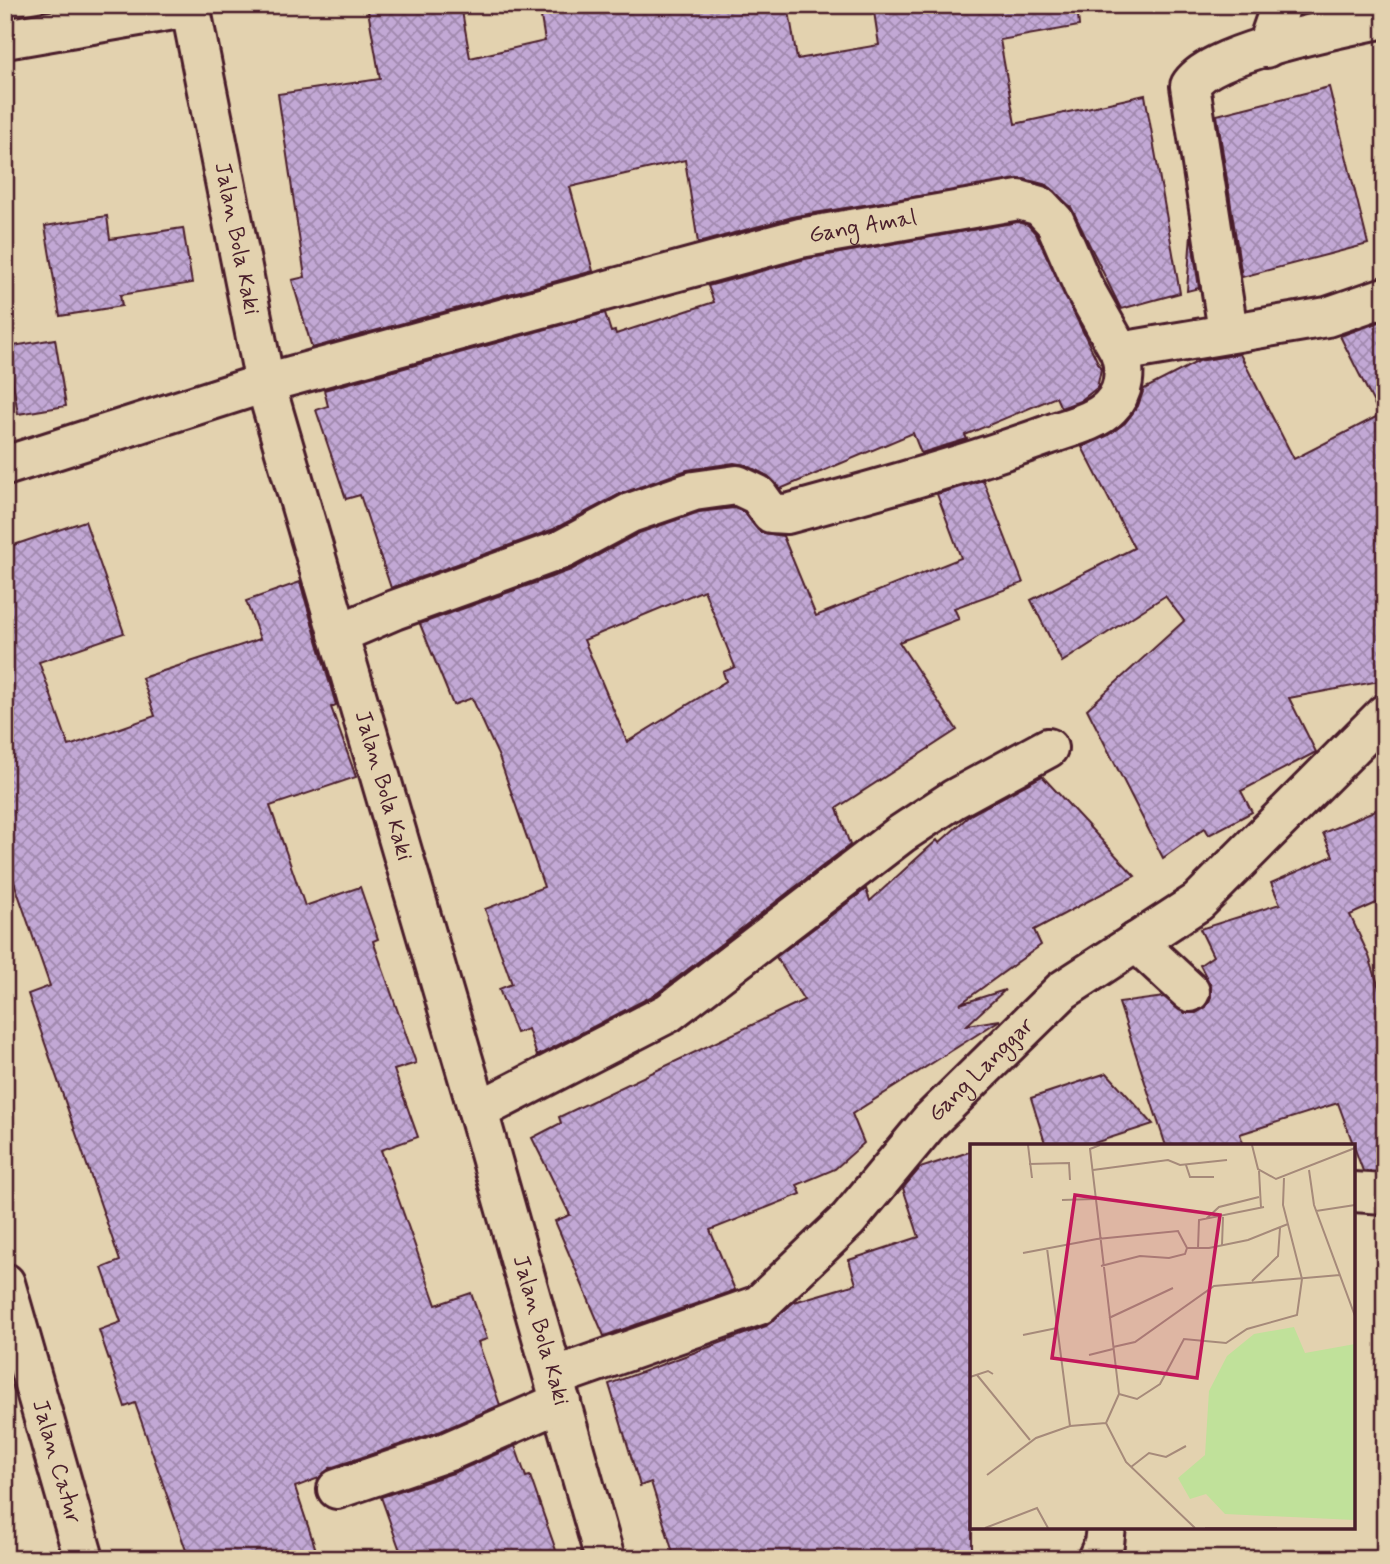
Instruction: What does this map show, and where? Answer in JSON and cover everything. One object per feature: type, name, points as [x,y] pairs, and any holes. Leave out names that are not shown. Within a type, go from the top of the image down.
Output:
[{"type":"street","points":[[1266,48],[1281,5]]},
{"type":"street","points":[[5,38],[191,6]]},
{"type":"street","name":"Jalan Bola Kaki","points":[[191,6],[265,383],[478,1111],[605,1559]]},
{"type":"street","points":[[1228,331],[1190,86],[1196,75],[1209,67],[1312,33],[1385,18]]},
{"type":"street","name":"Gang Amal","points":[[5,466],[265,383],[800,238],[1019,200],[1040,206],[1055,222],[1083,286],[1120,352]]},
{"type":"street","points":[[338,634],[394,610],[563,549],[630,513],[694,492],[737,485],[758,495],[771,513],[788,513],[967,464],[1080,423],[1110,408],[1124,382],[1124,365],[1120,352],[1228,331],[1327,317],[1385,297]]},
{"type":"street","name":"Gang Langgar","points":[[337,1489],[449,1451],[558,1390],[759,1305],[848,1220],[930,1121],[1063,990],[1198,902],[1385,714]]},
{"type":"street","points":[[478,1111],[668,1013],[901,834],[954,799],[1048,748]]},
{"type":"street","points":[[1136,942],[1190,992]]},
{"type":"street","points":[[1355,1192],[1385,1194]]},
{"type":"street","name":"Jalan Catur","points":[[5,1283],[83,1559]]},
{"type":"street","points":[[1097,1559],[1104,1544],[1106,1529]]},
{"type":"building","points":[[367,5],[461,5],[470,58],[545,41],[539,5],[788,5],[797,59],[879,45],[873,5],[1077,5],[1079,26],[1000,40],[1015,124],[1145,95],[1180,293],[1121,309],[1071,207],[1047,185],[1024,179],[796,216],[698,243],[685,160],[570,187],[593,271],[312,348],[292,280],[305,277],[278,94],[380,79]]},
{"type":"building","points":[[1329,87],[1368,244],[1242,277],[1217,115]]},
{"type":"building","points":[[107,216],[110,239],[183,228],[192,283],[120,295],[122,306],[60,316],[45,226]]},
{"type":"building","points":[[1018,222],[1028,225],[1036,234],[1101,369],[1097,388],[1080,401],[1061,408],[1056,397],[965,435],[967,439],[921,453],[913,433],[780,489],[768,476],[746,465],[734,463],[687,470],[620,494],[554,529],[391,588],[360,495],[346,499],[316,410],[328,406],[324,390],[605,313],[611,332],[615,331],[616,334],[714,302],[708,286],[805,259]]},
{"type":"building","points":[[1191,233],[1199,288],[1187,291]]},
{"type":"building","points":[[1385,320],[1385,680],[1289,698],[1316,752],[1241,791],[1252,812],[1209,835],[1205,828],[1163,858],[1087,709],[1184,621],[1165,596],[1062,662],[1031,600],[1134,548],[1082,447],[1107,436],[1125,423],[1138,406],[1144,389],[1199,361],[1240,354],[1294,459],[1380,415],[1340,336]]},
{"type":"building","points":[[55,339],[66,406],[18,414],[7,347]]},
{"type":"building","points":[[983,480],[1023,583],[954,608],[959,619],[899,642],[957,730],[837,808],[850,845],[656,994],[537,1056],[528,1029],[516,1033],[499,989],[512,984],[485,909],[544,887],[499,757],[472,698],[453,705],[420,624],[571,570],[639,533],[699,512],[734,508],[744,512],[760,532],[783,536],[816,616],[961,558],[937,494]],"holes":[[[704,590],[735,667],[723,672],[726,681],[627,742],[584,640]]]},
{"type":"building","points":[[85,521],[124,633],[39,662],[69,746],[155,716],[142,678],[260,639],[246,601],[300,582],[336,705],[331,707],[356,777],[270,806],[305,906],[360,887],[378,939],[373,941],[416,1063],[394,1070],[418,1137],[381,1150],[436,1305],[471,1293],[487,1339],[478,1342],[500,1405],[441,1431],[330,1468],[319,1478],[295,1487],[319,1559],[189,1559],[135,1403],[125,1407],[99,1330],[121,1322],[102,1268],[120,1261],[28,994],[50,986],[5,856],[5,548]]},
{"type":"building","points":[[1042,776],[1135,876],[1034,930],[1041,945],[960,1004],[1005,990],[967,1025],[1000,1020],[852,1114],[864,1143],[835,1169],[797,1185],[801,1194],[710,1230],[735,1290],[604,1336],[555,1221],[570,1215],[532,1138],[561,1123],[559,1117],[804,1000],[776,957],[866,889],[870,901],[937,840],[939,843],[970,815]]},
{"type":"building","points":[[1385,806],[1385,899],[1350,915],[1369,956],[1385,1007],[1385,1172],[1363,1171],[1338,1103],[1240,1134],[1243,1144],[1165,1144],[1119,1003],[1164,997],[1185,1013],[1196,1013],[1206,1007],[1211,997],[1211,986],[1200,965],[1213,956],[1200,929],[1280,904],[1271,883],[1333,856],[1323,833]]},
{"type":"building","points":[[1107,1073],[1153,1124],[1091,1144],[1045,1144],[1031,1098]]},
{"type":"building","points":[[970,1152],[972,1559],[675,1559],[651,1482],[640,1486],[609,1384],[766,1326],[794,1302],[856,1284],[849,1260],[919,1237],[903,1188],[920,1168]]},
{"type":"building","points":[[515,1446],[526,1477],[530,1476],[559,1559],[403,1559],[381,1497],[456,1472]]}]
